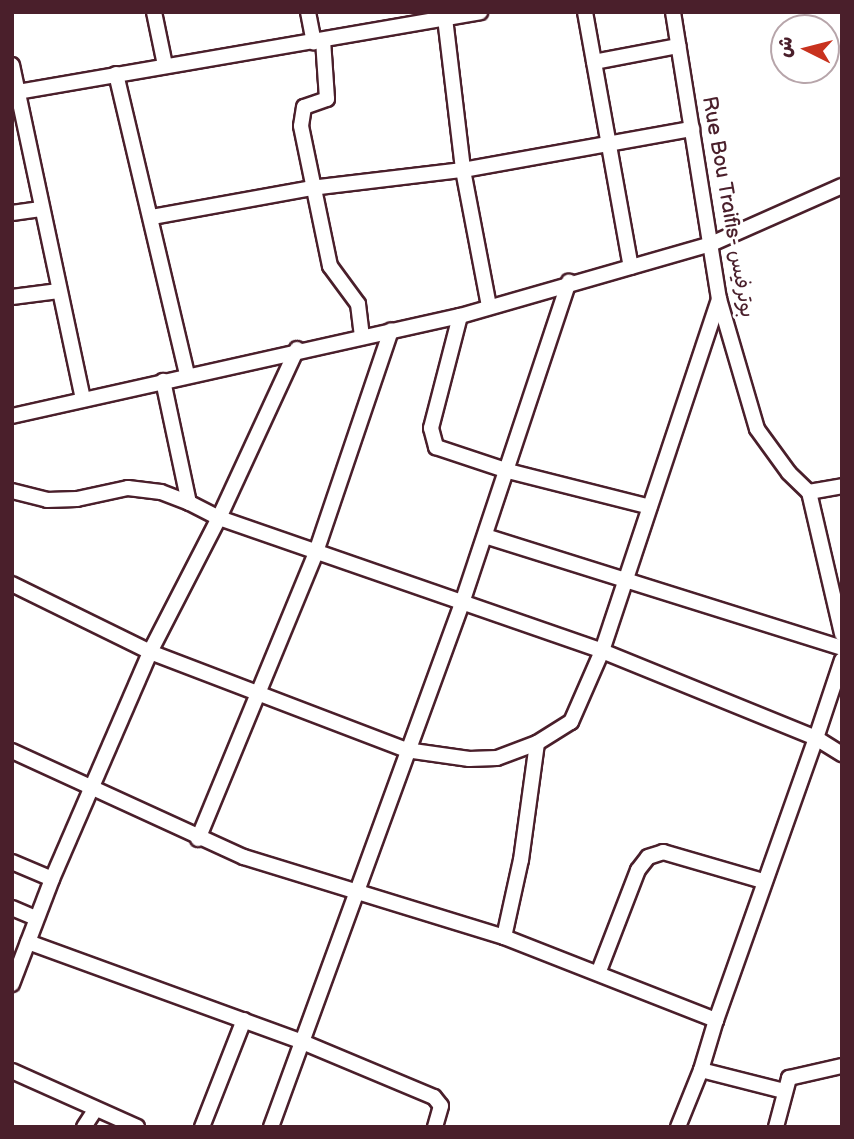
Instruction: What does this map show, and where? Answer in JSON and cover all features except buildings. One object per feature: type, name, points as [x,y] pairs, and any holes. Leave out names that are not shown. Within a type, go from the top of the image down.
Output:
[{"type":"street","points":[[154,12],[165,65]]},
{"type":"street","points":[[308,12],[318,41],[327,99],[304,107],[300,117],[311,188],[330,266],[358,304],[362,335]]},
{"type":"street","points":[[17,100],[116,74],[480,12]]},
{"type":"street","points":[[586,12],[631,267]]},
{"type":"street","name":"Rue Bou Traifis- بوترفيس","points":[[673,12],[719,299],[757,429],[782,465],[809,492]]},
{"type":"street","points":[[445,18],[463,170],[489,306]]},
{"type":"street","points":[[594,62],[678,46]]},
{"type":"street","points":[[12,65],[17,100],[83,400]]},
{"type":"street","points":[[116,74],[152,217],[187,375]]},
{"type":"street","points":[[152,217],[311,188],[463,170],[692,129]]},
{"type":"street","points":[[12,416],[297,349],[460,316],[569,282],[711,244],[841,190]]},
{"type":"street","points":[[12,213],[41,209]]},
{"type":"street","points":[[271,1127],[300,1041],[361,889],[406,750],[461,606],[569,282]]},
{"type":"street","points":[[12,297],[59,291]]},
{"type":"street","points":[[12,584],[150,652],[406,750],[469,759],[498,758],[537,743],[571,722],[602,651],[719,299]]},
{"type":"street","points":[[460,316],[432,438],[444,453],[650,507]]},
{"type":"street","points":[[198,839],[316,552],[391,330]]},
{"type":"street","points":[[12,984],[52,879],[94,789],[150,652],[219,518],[297,349]]},
{"type":"street","points":[[163,380],[189,503]]},
{"type":"street","points":[[842,486],[809,492],[842,634]]},
{"type":"street","points":[[12,491],[47,500],[77,499],[128,488],[160,492],[219,518],[461,606],[602,651],[816,738],[842,754]]},
{"type":"street","points":[[485,536],[842,648]]},
{"type":"street","points":[[678,1127],[701,1070],[763,881],[842,660]]},
{"type":"street","points":[[504,937],[523,850],[537,743]]},
{"type":"street","points":[[12,751],[198,839],[293,873],[361,889],[504,937],[599,971],[716,1020]]},
{"type":"street","points":[[599,971],[638,870],[648,857],[663,852],[763,881]]},
{"type":"street","points":[[12,862],[52,879]]},
{"type":"street","points":[[12,908],[36,918]]},
{"type":"street","points":[[28,942],[300,1041],[440,1101],[435,1127]]},
{"type":"street","points":[[202,1127],[244,1020]]},
{"type":"street","points":[[776,1127],[789,1078],[842,1066]]},
{"type":"street","points":[[701,1070],[784,1091]]},
{"type":"street","points":[[12,1071],[137,1127]]},
{"type":"street","points":[[84,1127],[95,1110]]}]
